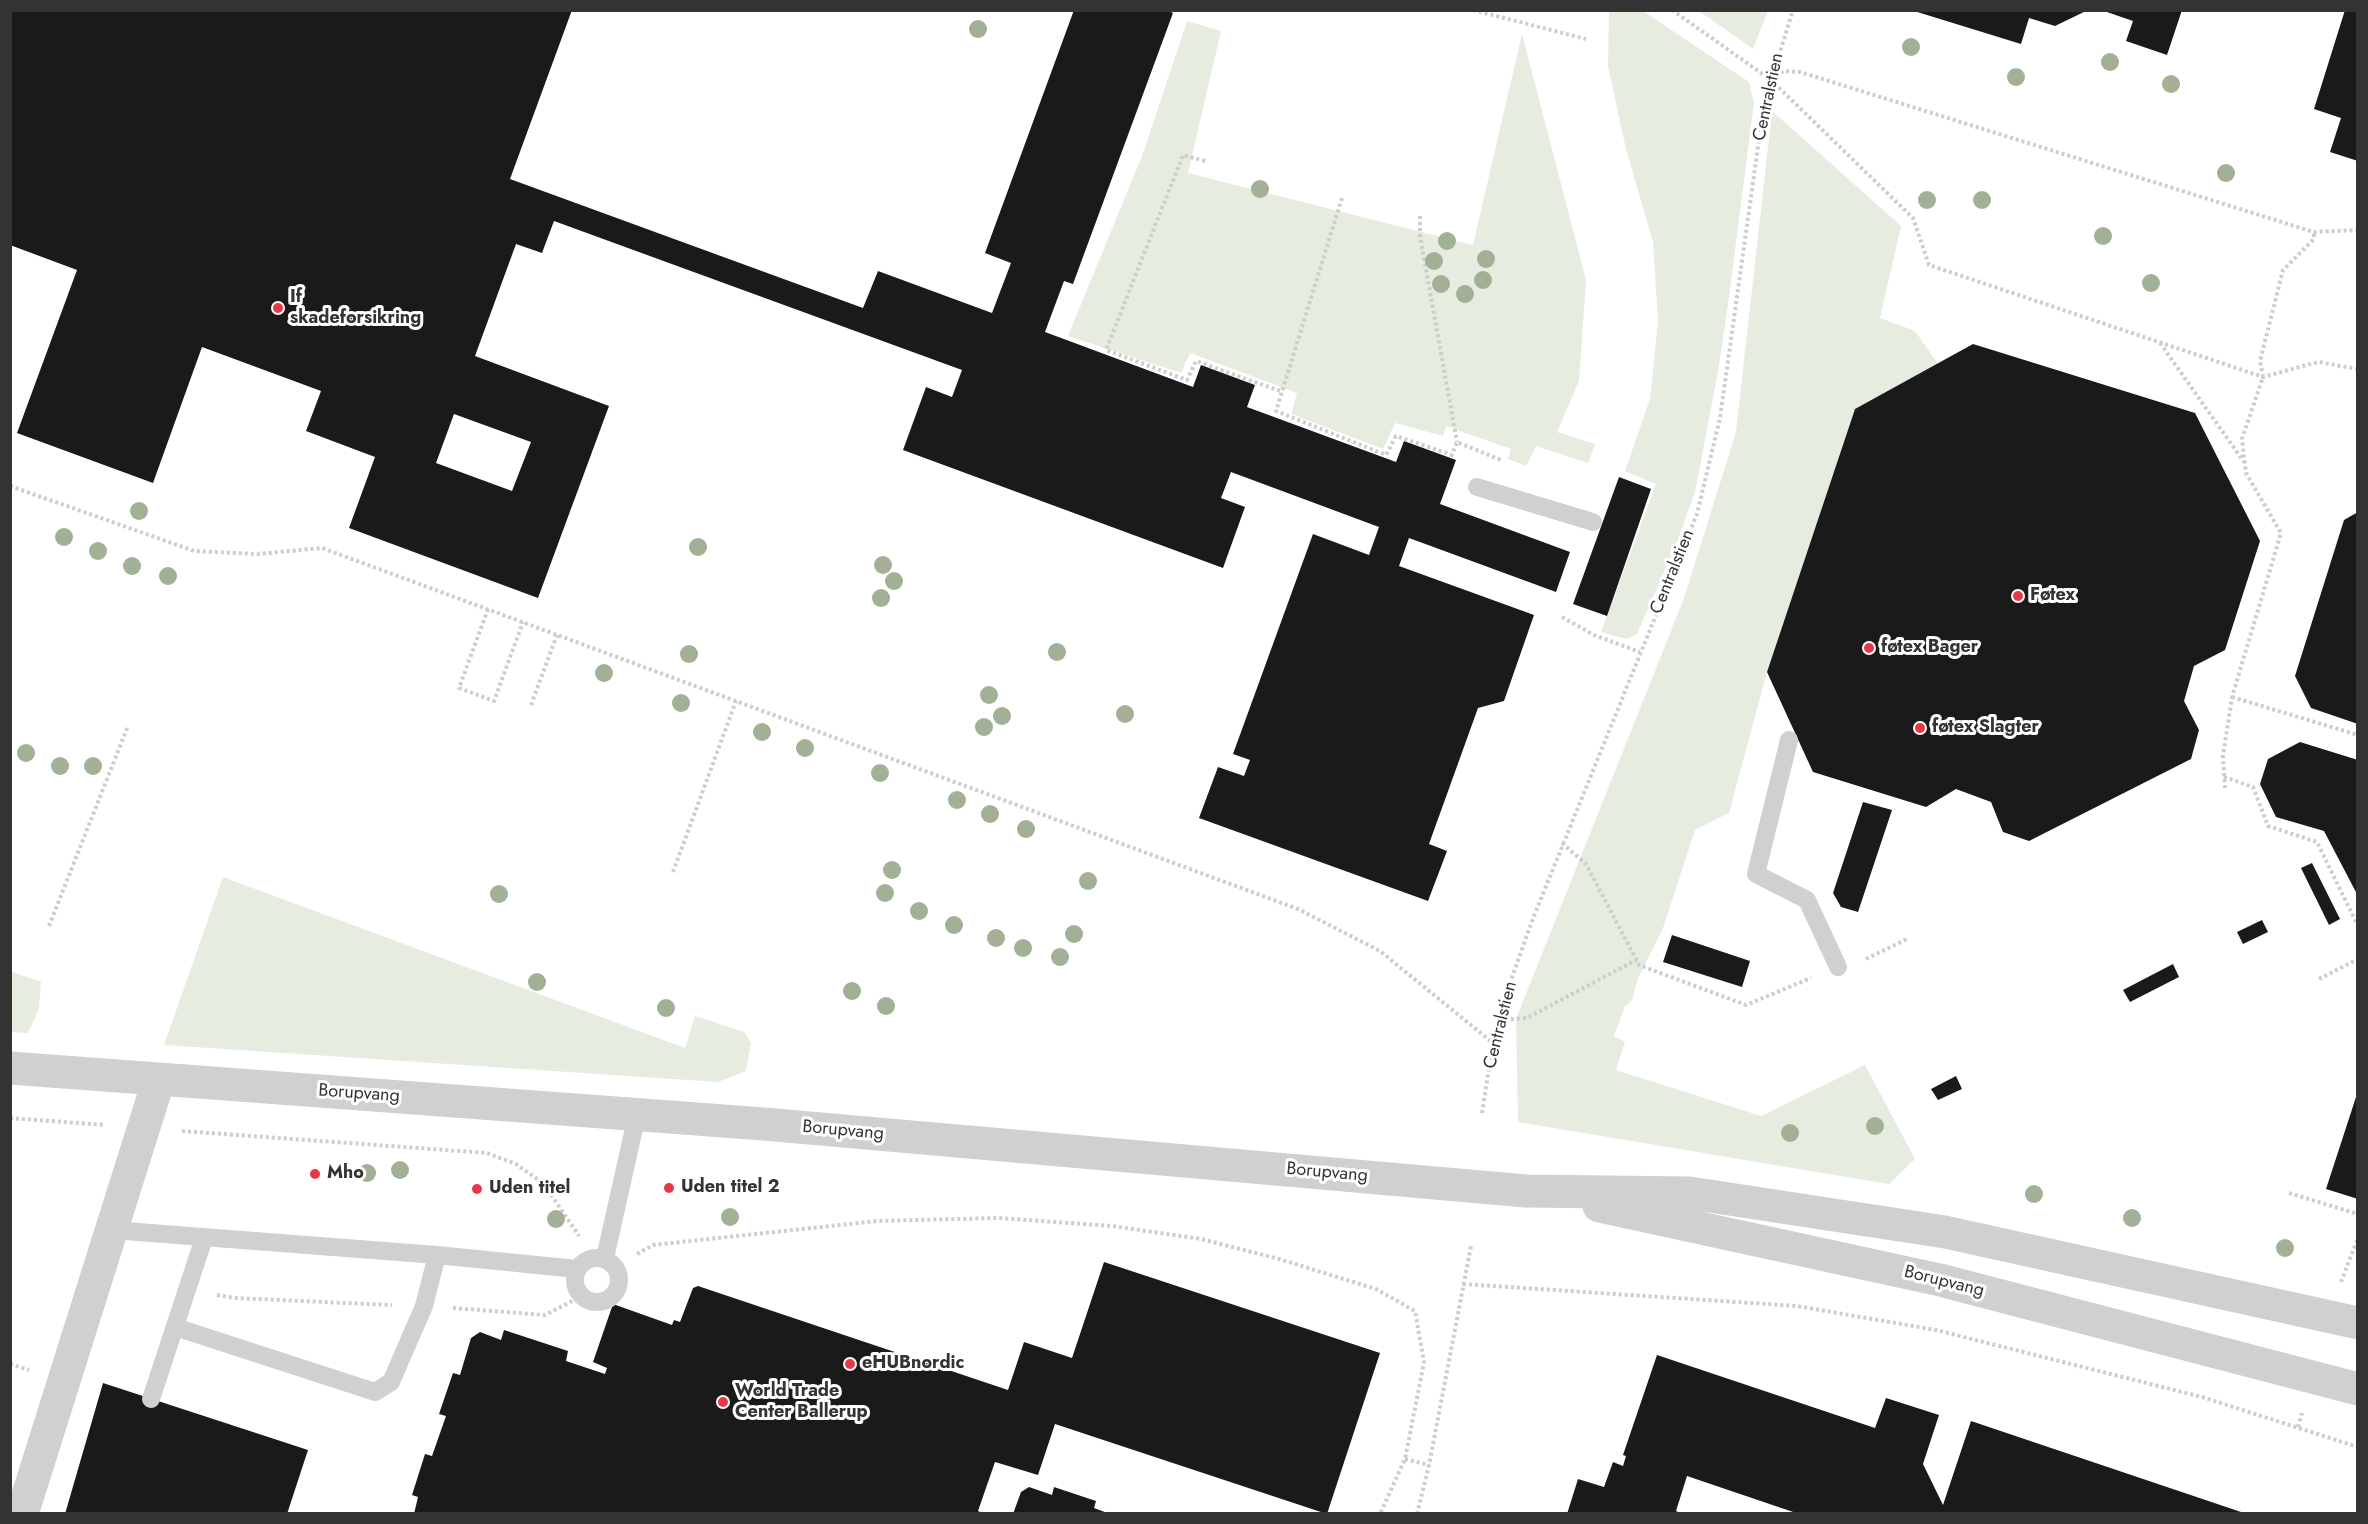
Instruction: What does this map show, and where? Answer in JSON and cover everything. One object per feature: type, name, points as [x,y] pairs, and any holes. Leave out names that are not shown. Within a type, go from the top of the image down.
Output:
[{"type":"street","name":"Borupvang","points":[[10,1068],[764,1124],[1526,1191],[1690,1193],[1945,1232],[2358,1323]]},
{"type":"street","points":[[22,1514],[159,1079]]},
{"type":"street","name":"Borupvang","points":[[1526,1191],[1940,1280],[2358,1389]]},
{"type":"lane","points":[[1477,487],[1593,522]]},
{"type":"lane","points":[[1788,740],[1756,874],[1807,900],[1838,968]]},
{"type":"lane","points":[[112,1230],[436,1255],[598,1263],[620,1277],[619,1288],[612,1297],[602,1302],[591,1302],[582,1296],[576,1288],[574,1278],[598,1263],[638,1115]]},
{"type":"lane","points":[[151,1399],[204,1238]]},
{"type":"lane","points":[[175,1327],[375,1392],[392,1382],[424,1306],[436,1255]]},
{"type":"path","points":[[1473,10],[1586,39]]},
{"type":"path","points":[[1672,10],[1771,80],[1913,218],[1929,265],[2263,377],[2318,362],[2358,369]]},
{"type":"path","name":"Centralstien","points":[[1482,1113],[1493,1043],[1532,921],[1697,514],[1720,418],[1764,104],[1793,10]]},
{"type":"path","points":[[1771,80],[1783,71],[1800,72],[2314,232],[2358,230]]},
{"type":"path","points":[[1205,161],[1183,155],[1106,350],[1187,380],[1196,361],[1283,392]]},
{"type":"path","points":[[1342,198],[1276,411],[1386,455],[1396,436],[1452,455],[1457,442],[1420,236],[1420,216]]},
{"type":"path","points":[[2225,788],[2223,756],[2232,697],[2281,533],[2246,473],[2242,439],[2263,377],[2260,361],[2283,270],[2314,239],[2314,232]]},
{"type":"path","points":[[2159,342],[2245,462]]},
{"type":"path","points":[[1457,442],[1507,463]]},
{"type":"path","points":[[10,486],[194,551],[257,554],[322,548],[1298,909],[1380,951],[1493,1043]]},
{"type":"path","points":[[488,609],[459,688],[485,698],[494,700],[523,622]]},
{"type":"path","points":[[1562,617],[1594,635],[1640,652]]},
{"type":"path","points":[[531,705],[557,635]]},
{"type":"path","points":[[2232,697],[2358,735]]},
{"type":"path","points":[[673,872],[736,700]]},
{"type":"path","points":[[49,926],[128,726]]},
{"type":"path","points":[[2224,777],[2253,787],[2268,826],[2317,842],[2358,926]]},
{"type":"path","points":[[1562,843],[1586,864],[1639,965],[1746,1005],[1861,961],[1909,938]]},
{"type":"path","points":[[2319,979],[2358,959]]},
{"type":"path","points":[[1499,1020],[1527,1018],[1636,960]]},
{"type":"path","points":[[10,1118],[486,1153],[516,1164],[544,1184],[598,1263],[653,1245],[877,1221],[999,1218],[1112,1226],[1202,1239],[1279,1259],[1376,1289],[1415,1311],[1424,1362],[1405,1459],[1380,1514]]},
{"type":"path","points":[[2289,1193],[2358,1214]]},
{"type":"path","points":[[1417,1514],[1429,1465],[1471,1246]]},
{"type":"path","points":[[1463,1284],[1797,1306],[1936,1330],[2202,1397],[2358,1447]]},
{"type":"path","points":[[186,1290],[235,1298],[424,1306],[545,1315],[582,1296]]},
{"type":"path","points":[[1405,1459],[1429,1465]]},
{"type":"shaded area","points":[[1609,11],[1643,11],[1749,82],[1754,103],[1718,372],[1695,492],[1677,542],[1637,634],[1627,639],[1601,632],[1656,484],[1625,471],[1650,399],[1658,321],[1653,242],[1626,149],[1608,66]]},
{"type":"shaded area","points":[[1699,11],[1768,11],[1753,49]]},
{"type":"shaded area","points":[[1187,21],[1221,31],[1188,173],[1473,245],[1522,34],[1586,280],[1579,381],[1557,432],[1595,444],[1588,463],[1536,446],[1526,466],[1508,459],[1511,449],[1446,426],[1443,436],[1395,423],[1383,449],[1291,414],[1297,393],[1190,353],[1181,373],[1068,336],[1142,156]]},
{"type":"shaded area","points":[[1772,111],[1901,226],[1880,318],[1915,331],[1938,364],[1855,409],[1767,672],[1729,813],[1695,830],[1663,928],[1638,978],[1632,1000],[1625,1006],[1614,1036],[1625,1042],[1616,1070],[1761,1116],[1865,1065],[1915,1159],[1889,1184],[1518,1122],[1516,1019],[1684,598],[1736,432]]},
{"type":"shaded area","points":[[223,877],[685,1048],[695,1016],[744,1032],[751,1043],[746,1071],[718,1082],[164,1045]]},
{"type":"shaded area","points":[[10,971],[41,982],[39,1009],[28,1033],[11,1032]]},
{"type":"building","points":[[10,10],[572,10],[510,179],[863,308],[878,271],[992,313],[1011,263],[985,253],[1074,10],[1167,10],[1173,13],[1073,284],[1064,281],[1045,332],[1193,387],[1201,365],[1255,385],[1247,407],[1396,462],[1404,441],[1456,460],[1440,504],[1570,552],[1556,592],[1409,538],[1399,566],[1534,615],[1504,701],[1478,708],[1429,844],[1447,851],[1428,901],[1199,818],[1218,767],[1244,776],[1250,760],[1233,754],[1313,534],[1369,555],[1379,527],[1231,472],[1221,498],[1245,507],[1223,568],[903,450],[926,387],[952,397],[962,370],[554,221],[542,253],[516,244],[475,356],[609,406],[538,598],[349,528],[375,457],[306,431],[321,391],[202,347],[153,483],[17,433],[77,270],[10,245]],"holes":[[[454,414],[531,442],[512,491],[436,463]]]},
{"type":"building","points":[[2088,10],[2055,26],[2029,18],[2021,44],[1914,11]]},
{"type":"building","points":[[2101,10],[2182,10],[2167,55],[2126,41],[2133,21]]},
{"type":"building","points":[[2345,10],[2358,10],[2358,161],[2330,152],[2341,118],[2314,109]]},
{"type":"building","name":"Føtex","points":[[1973,344],[2195,413],[2260,541],[2225,650],[2194,666],[2184,701],[2199,730],[2191,759],[2029,841],[2003,832],[1991,802],[1956,789],[1926,807],[1813,772],[1767,672],[1855,409]]},
{"type":"building","points":[[1619,477],[1651,489],[1607,616],[1573,604]]},
{"type":"building","points":[[2358,512],[2358,724],[2311,708],[2295,676],[2344,520]]},
{"type":"building","points":[[2300,742],[2358,760],[2358,896],[2324,831],[2276,817],[2260,784],[2268,759]]},
{"type":"building","points":[[1863,802],[1892,810],[1858,912],[1841,907],[1833,893]]},
{"type":"building","points":[[2312,863],[2340,919],[2329,925],[2301,868]]},
{"type":"building","points":[[2262,920],[2268,932],[2243,944],[2237,932]]},
{"type":"building","points":[[1672,935],[1750,961],[1742,987],[1663,962]]},
{"type":"building","points":[[2173,964],[2179,977],[2130,1002],[2123,990]]},
{"type":"building","points":[[1956,1076],[1962,1089],[1938,1100],[1931,1089]]},
{"type":"building","points":[[2358,1094],[2358,1199],[2326,1189]]},
{"type":"building","name":"World Trade Center Ballerup","points":[[1104,1262],[1380,1353],[1327,1514],[1055,1424],[1038,1475],[995,1462],[978,1511],[984,1514],[414,1514],[418,1497],[412,1495],[425,1454],[432,1456],[446,1416],[439,1414],[453,1373],[460,1375],[471,1338],[480,1332],[501,1340],[504,1330],[568,1351],[566,1361],[605,1374],[607,1368],[593,1362],[613,1304],[672,1325],[674,1320],[680,1322],[693,1288],[698,1286],[1008,1390],[1024,1342],[1072,1358]]},
{"type":"building","points":[[1657,1355],[1875,1428],[1886,1398],[1939,1415],[1923,1464],[1943,1505],[1971,1421],[2247,1514],[1799,1514],[1687,1476],[1676,1511],[1682,1514],[1567,1514],[1578,1479],[1604,1487],[1613,1462],[1623,1466],[1626,1456],[1623,1455]]},
{"type":"building","points":[[103,1383],[308,1450],[287,1514],[65,1514]]},
{"type":"building","points":[[1029,1487],[1052,1495],[1054,1487],[1096,1501],[1094,1508],[1110,1514],[1013,1514],[1021,1492]]},
{"type":"place","name":"If skadeforsikring","points":[[278,308]]},
{"type":"place","name":"Føtex","points":[[2018,596]]},
{"type":"place","name":"føtex Bager","points":[[1869,648]]},
{"type":"place","name":"føtex Slagter","points":[[1920,728]]},
{"type":"place","name":"Mho","points":[[315,1174]]},
{"type":"place","name":"Uden titel 2","points":[[669,1188]]},
{"type":"place","name":"Uden titel","points":[[477,1189]]},
{"type":"place","name":"eHUBnordic","points":[[850,1364]]},
{"type":"place","name":"World Trade Center Ballerup","points":[[723,1402]]}]
